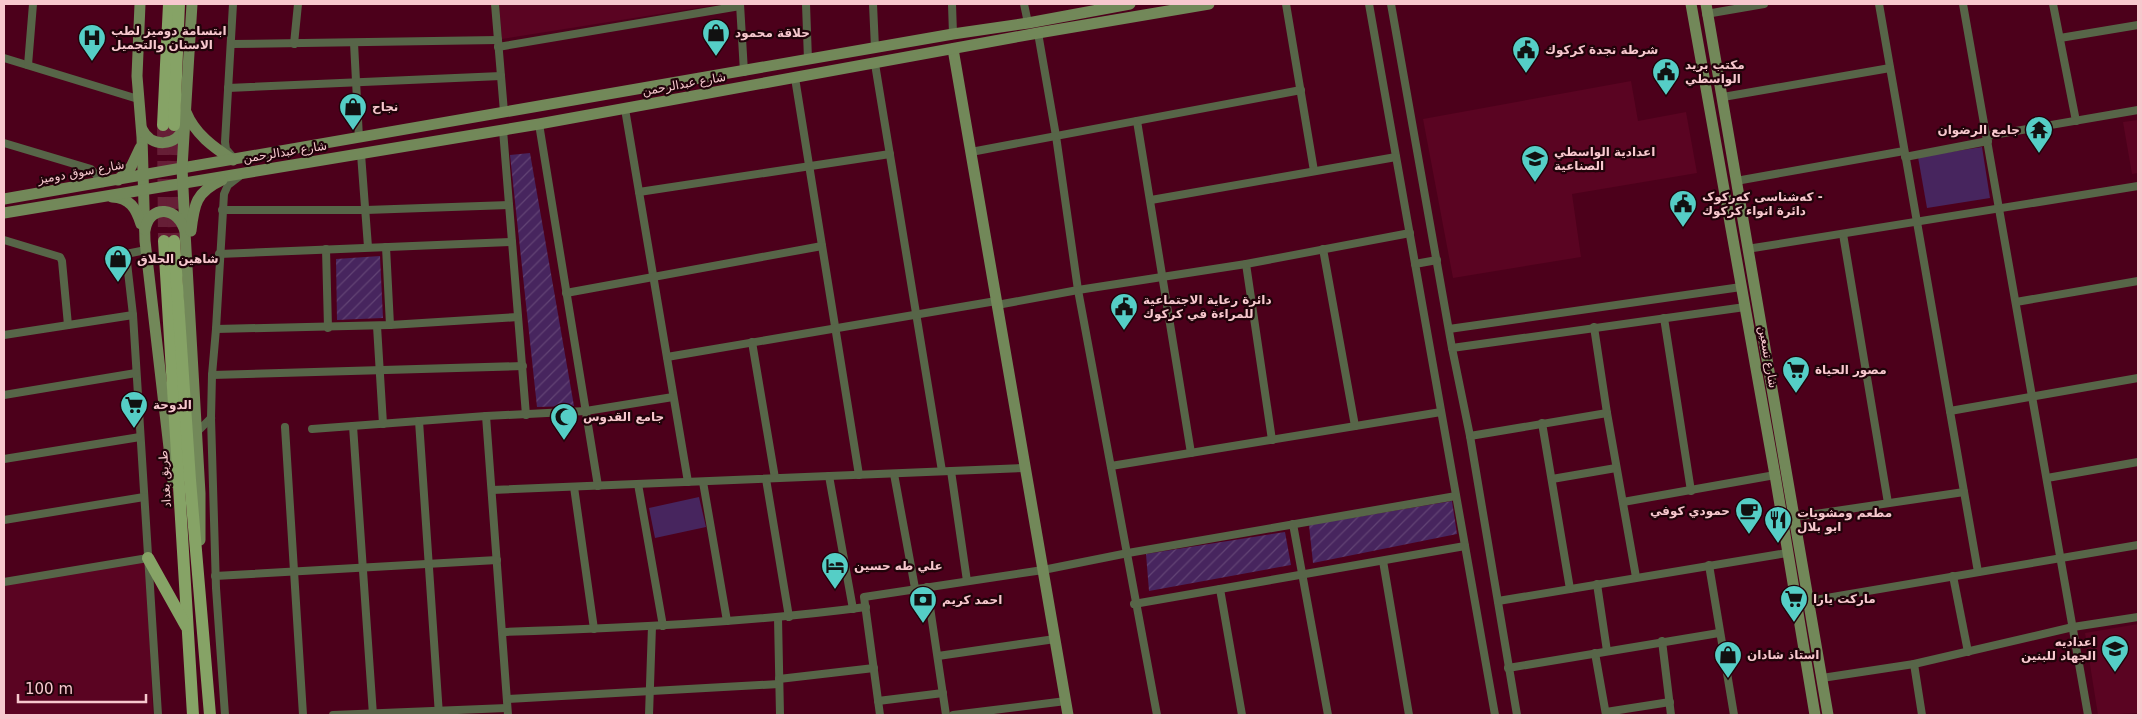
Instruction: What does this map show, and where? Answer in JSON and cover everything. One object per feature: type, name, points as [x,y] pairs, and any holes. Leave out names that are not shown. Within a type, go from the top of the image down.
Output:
[{"type":"main road","points":[[140,4],[137,54],[138,98],[142,137],[145,246]]},
{"type":"main road","points":[[169,4],[174,125],[182,177],[175,243],[187,265]]},
{"type":"main road","points":[[141,124],[147,137],[155,142],[165,143],[178,138],[174,125],[179,4]]},
{"type":"main road","points":[[174,125],[185,112],[192,4]]},
{"type":"main road","name":"شارع عبدالرحمن","points":[[164,186],[182,177],[234,159],[744,72],[953,34],[1028,23],[1109,6],[1130,4]]},
{"type":"main road","name":"شارع عبدالرحمن","points":[[164,172],[182,177],[234,175],[625,109],[1174,7],[1209,4]]},
{"type":"main road","name":"شارع تسعين","points":[[1691,4],[1775,475],[1815,715]]},
{"type":"main road","name":"شارع تسعين","points":[[1706,9],[1723,96],[1747,249],[1828,715]]},
{"type":"main road","points":[[953,49],[1068,715]]},
{"type":"main road","points":[[185,112],[200,135],[234,159]]},
{"type":"main road","points":[[118,180],[134,164],[142,137]]},
{"type":"main road","name":"شارع سوق دوميز","points":[[4,213],[98,196],[164,172]]},
{"type":"main road","points":[[198,579],[200,493],[187,265],[196,202],[206,189],[234,175]]},
{"type":"main road","name":"شارع سوق دوميز","points":[[4,199],[118,180],[143,181],[164,186]]},
{"type":"main road","points":[[98,196],[121,198],[131,204],[139,216],[145,246],[185,581]]},
{"type":"main road","points":[[1727,204],[1740,204]]},
{"type":"main road","points":[[145,246],[146,226],[149,220],[155,214],[167,212],[175,214],[182,223],[175,243]]},
{"type":"main road","name":"طريق بغداد","points":[[175,243],[198,579],[210,715]]},
{"type":"main road","name":"طريق بغداد","points":[[175,243],[185,581],[193,715]]},
{"type":"main road","points":[[148,558],[187,628]]},
{"type":"main road","points":[[1803,644],[1816,642]]},
{"type":"street","points":[[28,65],[34,4]]},
{"type":"street","points":[[234,4],[225,145],[234,159]]},
{"type":"street","points":[[294,44],[298,4]]},
{"type":"street","points":[[495,4],[504,112]]},
{"type":"street","points":[[806,4],[808,60]]},
{"type":"street","points":[[873,4],[875,48]]},
{"type":"street","points":[[952,4],[953,34]]},
{"type":"street","points":[[1024,4],[1028,23]]},
{"type":"street","points":[[1286,4],[1314,171]]},
{"type":"street","points":[[1369,4],[1495,715]]},
{"type":"street","points":[[1391,4],[1452,348],[1470,436],[1517,715]]},
{"type":"street","points":[[1706,9],[1764,4]]},
{"type":"street","points":[[1879,4],[1978,572]]},
{"type":"street","points":[[1964,4],[2087,715]]},
{"type":"street","points":[[2053,4],[2076,121]]},
{"type":"street","points":[[231,44],[498,43],[740,5],[744,72]]},
{"type":"street","points":[[2060,38],[2138,25]]},
{"type":"street","points":[[1038,32],[1056,136],[1078,290],[1128,553],[1134,604],[1156,715]]},
{"type":"street","points":[[354,43],[359,138]]},
{"type":"street","points":[[4,58],[138,98]]},
{"type":"street","points":[[875,64],[942,472]]},
{"type":"street","points":[[1723,96],[1890,68]]},
{"type":"street","points":[[228,88],[501,76]]},
{"type":"street","points":[[796,78],[859,475]]},
{"type":"street","points":[[971,152],[1301,90]]},
{"type":"street","points":[[625,109],[688,482]]},
{"type":"street","points":[[1736,181],[1905,154],[2138,110]]},
{"type":"street","points":[[1137,121],[1192,453]]},
{"type":"street","points":[[539,124],[598,486]]},
{"type":"street","points":[[503,130],[526,415]]},
{"type":"street","points":[[4,143],[91,169],[103,183]]},
{"type":"street","points":[[361,154],[368,247]]},
{"type":"street","points":[[639,192],[890,154]]},
{"type":"street","points":[[1151,200],[1396,157]]},
{"type":"street","points":[[224,715],[215,576],[211,418],[212,375],[222,210],[225,189],[246,172]]},
{"type":"street","points":[[1747,249],[2138,186]]},
{"type":"street","points":[[222,210],[366,210],[509,206]]},
{"type":"street","points":[[667,357],[916,314],[1246,264],[1410,233]]},
{"type":"street","points":[[1842,234],[1888,503]]},
{"type":"street","points":[[4,240],[60,257],[62,261],[68,325]]},
{"type":"street","points":[[220,254],[512,242]]},
{"type":"street","points":[[145,246],[126,254],[133,315],[158,715]]},
{"type":"street","points":[[386,246],[390,326]]},
{"type":"street","points":[[566,293],[822,246]]},
{"type":"street","points":[[326,249],[328,328]]},
{"type":"street","points":[[1323,249],[1355,426]]},
{"type":"street","points":[[1415,264],[1437,260]]},
{"type":"street","points":[[1246,264],[1272,440]]},
{"type":"street","points":[[2016,302],[2138,281]]},
{"type":"street","points":[[1449,329],[1741,287]]},
{"type":"street","points":[[1452,348],[1745,307]]},
{"type":"street","points":[[4,335],[133,315]]},
{"type":"street","points":[[216,329],[390,326],[518,317]]},
{"type":"street","points":[[1664,318],[1691,491]]},
{"type":"street","points":[[377,326],[384,424]]},
{"type":"street","points":[[1594,327],[1616,468],[1636,577]]},
{"type":"street","points":[[752,342],[775,478]]},
{"type":"street","points":[[212,375],[523,366]]},
{"type":"street","points":[[4,395],[136,373]]},
{"type":"street","points":[[1950,412],[2138,378]]},
{"type":"street","points":[[312,430],[486,416],[586,411],[673,397]]},
{"type":"street","points":[[1111,466],[1441,412]]},
{"type":"street","points":[[1470,436],[1607,413]]},
{"type":"street","points":[[486,416],[507,708]]},
{"type":"street","points":[[196,433],[211,418]]},
{"type":"street","points":[[419,421],[430,564],[438,713]]},
{"type":"street","points":[[1542,423],[1570,589]]},
{"type":"street","points":[[353,426],[373,714]]},
{"type":"street","points":[[285,427],[303,715]]},
{"type":"street","points":[[4,459],[140,437]]},
{"type":"street","points":[[2046,478],[2138,462]]},
{"type":"street","points":[[492,490],[1025,468]]},
{"type":"street","points":[[1552,479],[1616,468]]},
{"type":"street","points":[[951,471],[967,581]]},
{"type":"street","points":[[894,474],[915,588]]},
{"type":"street","points":[[1623,502],[1775,475]]},
{"type":"street","points":[[829,476],[853,609]]},
{"type":"street","points":[[766,479],[789,617]]},
{"type":"street","points":[[703,482],[727,621]]},
{"type":"street","points":[[638,484],[663,626]]},
{"type":"street","points":[[574,487],[594,629]]},
{"type":"street","points":[[1794,517],[1964,492]]},
{"type":"street","points":[[880,715],[864,597],[1043,570],[1128,553],[1456,496]]},
{"type":"street","points":[[4,520],[144,497]]},
{"type":"street","points":[[1293,524],[1328,715]]},
{"type":"street","points":[[1809,601],[2138,544]]},
{"type":"street","points":[[1134,604],[1465,546]]},
{"type":"street","points":[[1498,601],[1787,552]]},
{"type":"street","points":[[4,582],[148,558]]},
{"type":"street","points":[[215,576],[497,560]]},
{"type":"street","points":[[1383,561],[1409,715]]},
{"type":"street","points":[[1709,565],[1734,715]]},
{"type":"street","points":[[1953,576],[1968,652]]},
{"type":"street","points":[[1597,584],[1606,651]]},
{"type":"street","points":[[927,586],[946,715]]},
{"type":"street","points":[[1220,590],[1242,715]]},
{"type":"street","points":[[502,632],[663,626],[789,617],[866,607]]},
{"type":"street","points":[[1822,678],[1914,664],[2073,627],[2138,617]]},
{"type":"street","points":[[778,618],[780,715]]},
{"type":"street","points":[[649,715],[652,626]]},
{"type":"street","points":[[1508,668],[1719,633]]},
{"type":"street","points":[[938,656],[1055,639]]},
{"type":"street","points":[[1662,641],[1671,715]]},
{"type":"street","points":[[1595,653],[1606,714],[1670,702]]},
{"type":"street","points":[[1914,664],[1922,715]]},
{"type":"street","points":[[333,715],[438,713],[507,708],[650,691],[779,681],[874,668]]},
{"type":"street","points":[[878,701],[943,693]]},
{"type":"street","points":[[953,715],[994,713],[1066,701]]},
{"type":"shaded area","points":[[499,4],[722,4],[502,39]]},
{"type":"shaded area","name":"اعدادية الواسطي الصناعية","points":[[1631,81],[1638,121],[1686,112],[1697,173],[1572,194],[1581,257],[1453,278],[1423,119]]},
{"type":"shaded area","points":[[2138,120],[2138,173],[2132,174],[2123,122]]},
{"type":"shaded area","points":[[1982,147],[1990,198],[1927,208],[1918,157]]},
{"type":"shaded area","points":[[530,153],[574,406],[537,407],[510,155]]},
{"type":"shaded area","points":[[380,256],[383,318],[337,320],[336,259]]},
{"type":"shaded area","points":[[699,497],[706,527],[655,538],[649,508]]},
{"type":"shaded area","points":[[1452,501],[1457,534],[1313,563],[1309,525]]},
{"type":"shaded area","points":[[1285,532],[1291,565],[1149,591],[1146,554]]},
{"type":"shaded area","points":[[146,560],[153,715],[4,715],[4,585]]},
{"type":"shaded area","name":"اعداديه الجهاد للبنين","points":[[2138,624],[2138,713],[2098,715],[2085,633]]},
{"type":"tunnel","points":[[163,125],[164,241]]},
{"type":"tunnel","points":[[174,125],[172,183],[174,241]]},
{"type":"place","name":"حلاقة محمود","points":[[716,57]]},
{"type":"place","name":"ابتسامة دوميز لطب الاسنان والتجميل","points":[[92,62]]},
{"type":"place","name":"شرطة نجدة كركوك","points":[[1526,74]]},
{"type":"place","name":"مكتب بريد الواسطي","points":[[1666,96]]},
{"type":"place","name":"نجاح","points":[[353,131]]},
{"type":"place","name":"جامع الرضوان","points":[[2039,154]]},
{"type":"place","name":"اعدادية الواسطي الصناعية","points":[[1535,183]]},
{"type":"place","name":"كەشناسی کەرکوک - دائرة انواء كركوك","points":[[1683,228]]},
{"type":"place","name":"شاهين الحلاق","points":[[118,283]]},
{"type":"place","name":"دائرة رعاية الاجتماعية للمراءة في كركوك","points":[[1124,331]]},
{"type":"place","name":"مصور الحياة","points":[[1796,394]]},
{"type":"place","name":"الدوحة","points":[[134,429]]},
{"type":"place","name":"جامع القدوس","points":[[564,441]]},
{"type":"place","name":"حمودي كوفي","points":[[1749,535]]},
{"type":"place","name":"مطعم ومشويات ابو بلال","points":[[1778,544]]},
{"type":"place","name":"علي طه حسين","points":[[835,590]]},
{"type":"place","name":"ماركت يارا","points":[[1794,623]]},
{"type":"place","name":"احمد كريم","points":[[923,624]]},
{"type":"place","name":"اعداديه الجهاد للبنين","points":[[2115,673]]},
{"type":"place","name":"استاذ شادان","points":[[1728,679]]}]
